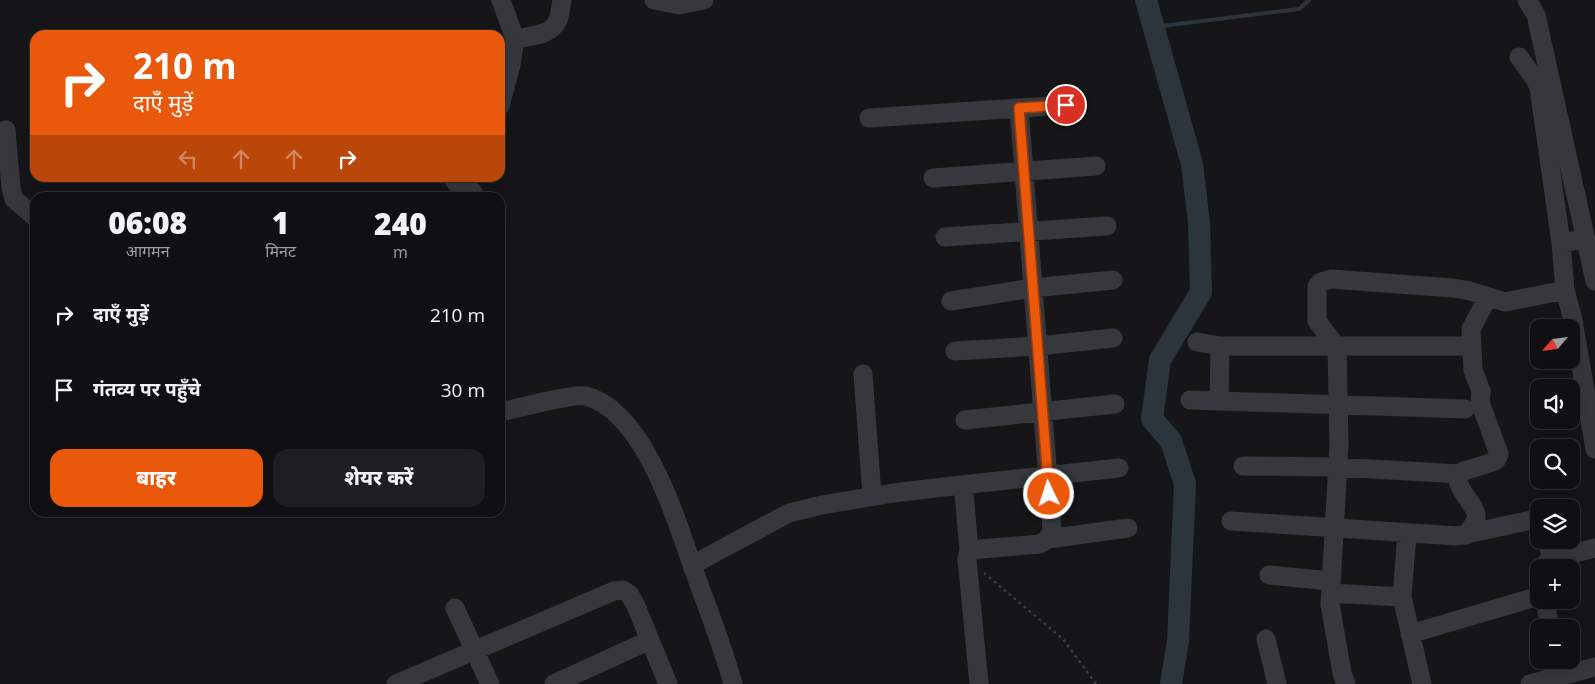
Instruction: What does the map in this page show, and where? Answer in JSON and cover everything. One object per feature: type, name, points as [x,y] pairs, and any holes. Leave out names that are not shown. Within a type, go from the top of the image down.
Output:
[{"type":"street","points":[[501,0],[515,39],[505,87]]},
{"type":"street","points":[[515,39],[542,34],[552,27],[558,20],[562,0]]},
{"type":"street","points":[[654,0],[680,5],[704,0]]},
{"type":"street","points":[[1527,0],[1536,15],[1574,241],[1565,290],[1573,320],[1595,449]]},
{"type":"street","points":[[1519,57],[1535,79],[1574,241],[1595,281]]},
{"type":"street","points":[[869,118],[1066,105]]},
{"type":"street","points":[[1019,108],[1052,530],[1048,539]]},
{"type":"street","points":[[6,130],[11,188],[14,199],[30,213]]},
{"type":"street","points":[[933,178],[1096,166]]},
{"type":"street","points":[[456,182],[474,189]]},
{"type":"street","points":[[945,237],[1029,233],[1107,226]]},
{"type":"street","points":[[1346,684],[1342,673],[1330,604],[1339,444],[1337,347],[1317,321],[1317,286],[1320,282],[1331,279],[1453,288],[1470,291],[1505,302],[1565,290]]},
{"type":"street","points":[[951,300],[1033,288],[1113,280]]},
{"type":"street","points":[[1243,466],[1337,467],[1460,474],[1493,462],[1499,454],[1480,402],[1481,392],[1473,370],[1471,329],[1488,297]]},
{"type":"street","points":[[955,351],[1038,346],[1113,338]]},
{"type":"street","points":[[1197,342],[1220,346],[1461,346]]},
{"type":"street","points":[[1218,401],[1220,346]]},
{"type":"street","points":[[863,374],[872,496]]},
{"type":"street","points":[[505,411],[584,395],[603,403],[618,416],[639,441],[656,471],[674,510],[724,651],[733,684]]},
{"type":"street","points":[[1190,400],[1465,409]]},
{"type":"street","points":[[965,420],[1114,404]]},
{"type":"street","points":[[692,565],[789,513],[822,505],[930,488],[1119,468]]},
{"type":"street","points":[[1460,474],[1458,478],[1459,485],[1476,513],[1476,519],[1466,535]]},
{"type":"street","points":[[961,485],[964,493],[979,684]]},
{"type":"street","points":[[1231,521],[1406,533],[1466,535],[1530,520]]},
{"type":"street","points":[[968,554],[1040,544],[1048,539],[1128,528]]},
{"type":"street","points":[[1406,533],[1402,596],[1422,684]]},
{"type":"street","points":[[1561,559],[1595,548]]},
{"type":"street","points":[[1269,575],[1331,587],[1402,596]]},
{"type":"street","points":[[396,684],[614,591],[623,590],[633,601],[668,684]]},
{"type":"street","points":[[1410,634],[1530,599]]},
{"type":"street","points":[[455,608],[490,684]]},
{"type":"street","points":[[1266,639],[1277,684]]},
{"type":"street","points":[[554,684],[650,640]]},
{"type":"street","points":[[1580,667],[1595,667]]},
{"type":"street","points":[[1530,684],[1556,669]]},
{"type":"path","points":[[968,554],[1063,639],[1096,684]]},
{"type":"waterway","points":[[1146,0],[1192,164],[1199,222],[1201,292],[1160,360],[1152,419],[1171,441],[1185,484],[1178,641],[1171,684]]},
{"type":"waterway","points":[[1154,27],[1299,9],[1309,0]]},
{"type":"route","points":[[1049,494],[1019,108],[1066,105]]}]
